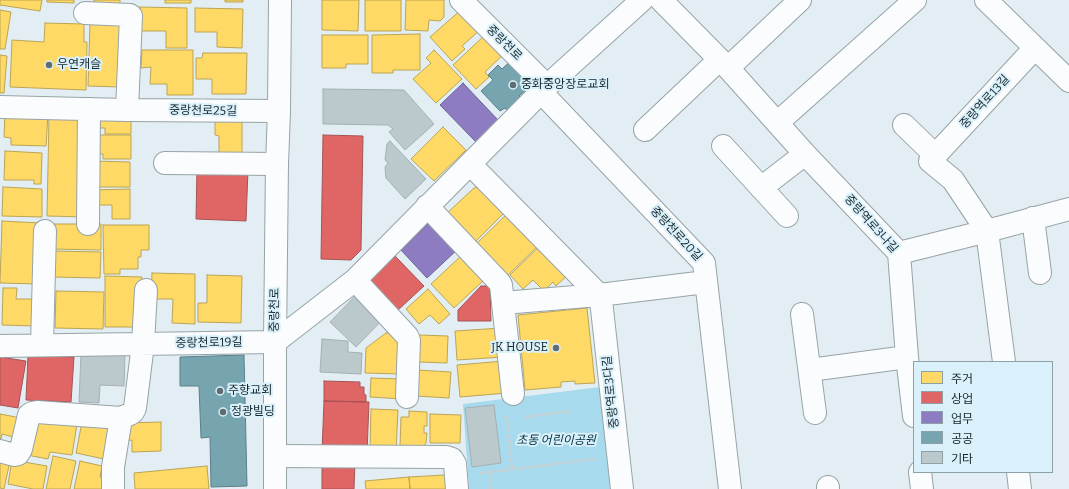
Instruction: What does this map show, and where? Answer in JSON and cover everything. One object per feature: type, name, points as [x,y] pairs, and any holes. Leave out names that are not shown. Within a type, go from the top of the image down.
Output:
[{"type":"street","name":"중랑천로","points":[[275,489],[275,342],[277,164],[280,111],[280,0]]},
{"type":"street","name":"중랑천로","points":[[461,0],[544,89]]},
{"type":"street","points":[[275,342],[355,280],[544,89],[642,0]]},
{"type":"street","name":"중랑역로3나길","points":[[660,0],[723,64],[805,154],[899,252],[907,357],[913,408]]},
{"type":"street","points":[[645,130],[800,0]]},
{"type":"street","points":[[777,123],[915,0]]},
{"type":"street","points":[[986,0],[1069,81]]},
{"type":"street","points":[[85,14],[131,16],[127,110]]},
{"type":"street","name":"중랑역로13길","points":[[936,156],[1035,48]]},
{"type":"street","name":"중랑천로20길","points":[[544,89],[704,263],[730,489]]},
{"type":"street","name":"중랑천로25길","points":[[0,107],[280,111]]},
{"type":"street","points":[[88,224],[89,109]]},
{"type":"street","points":[[904,125],[936,156],[930,161],[953,180],[987,231],[1004,361]]},
{"type":"street","points":[[723,146],[787,216]]},
{"type":"street","points":[[762,188],[805,154]]},
{"type":"street","points":[[165,163],[277,164]]},
{"type":"street","points":[[470,164],[599,294]]},
{"type":"street","points":[[427,206],[499,282],[501,286],[513,394]]},
{"type":"street","points":[[899,252],[987,231],[1069,209]]},
{"type":"street","points":[[1033,218],[1040,273]]},
{"type":"street","points":[[42,346],[45,231]]},
{"type":"street","points":[[355,280],[409,340],[407,397]]},
{"type":"street","points":[[503,302],[599,294],[706,282]]},
{"type":"street","points":[[0,451],[14,455],[18,454],[21,449],[29,415],[32,413],[37,412],[121,418],[133,412],[135,408],[143,344],[146,290]]},
{"type":"street","name":"중랑역로3다길","points":[[599,294],[601,300],[622,489]]},
{"type":"street","points":[[802,314],[815,413]]},
{"type":"street","name":"중랑천로19길","points":[[0,346],[275,342]]},
{"type":"street","points":[[810,370],[907,357]]},
{"type":"street","points":[[114,489],[113,467],[121,418]]},
{"type":"street","points":[[275,456],[446,457],[452,459],[455,464],[457,489]]},
{"type":"street","points":[[920,473],[922,489]]},
{"type":"street","points":[[1018,473],[1020,489]]},
{"type":"path","points":[[512,470],[506,419],[513,403],[513,394]]},
{"type":"path","points":[[521,417],[572,411]]},
{"type":"path","points":[[506,419],[514,418]]},
{"type":"path","points":[[491,489],[490,472],[618,456]]},
{"type":"green space","name":"초동 어린이공원","points":[[600,387],[610,489],[469,489],[463,404]]},
{"type":"building: 주거","points":[[0,0],[42,0],[40,11],[0,5]]},
{"type":"building: 주거","points":[[47,0],[74,0],[74,3],[47,2]]},
{"type":"building: 주거","points":[[94,0],[120,0],[120,4],[94,3]]},
{"type":"building: 주거","points":[[165,0],[191,0],[191,3],[165,3]]},
{"type":"building: 주거","points":[[225,0],[243,0],[243,2],[225,2]]},
{"type":"building: 주거","points":[[322,0],[359,0],[358,31],[322,30]]},
{"type":"building: 주거","points":[[365,0],[401,0],[401,31],[365,31]]},
{"type":"building: 주거","points":[[406,0],[444,0],[444,17],[440,21],[429,20],[428,31],[405,30]]},
{"type":"building: 주거","points":[[140,7],[187,8],[187,48],[166,48],[166,31],[139,31]]},
{"type":"building: 주거","points":[[195,8],[243,9],[242,48],[217,47],[217,32],[195,32]]},
{"type":"building: 주거","points":[[462,9],[480,30],[462,46],[465,49],[452,61],[430,37]]},
{"type":"building: 주거","points":[[0,10],[11,12],[5,49],[0,49]]},
{"type":"building: 주거","name":"우연캐슬","points":[[45,23],[84,24],[84,42],[87,42],[86,90],[10,87],[12,40],[44,42]]},
{"type":"building: 주거","points":[[90,24],[121,25],[120,87],[88,86]]},
{"type":"building: 주거","points":[[420,34],[420,70],[393,70],[393,73],[372,73],[372,35]]},
{"type":"building: 주거","points":[[486,34],[505,53],[485,72],[489,77],[476,89],[453,65]]},
{"type":"building: 주거","points":[[322,35],[368,35],[368,64],[346,64],[346,68],[322,68]]},
{"type":"building: 주거","points":[[142,50],[193,50],[193,95],[167,95],[167,84],[150,84],[151,67],[141,68]]},
{"type":"building: 주거","points":[[434,50],[462,79],[436,103],[413,79],[431,63],[426,58]]},
{"type":"building: 주거","points":[[203,53],[247,53],[246,94],[212,94],[212,79],[196,79],[196,58],[202,58]]},
{"type":"building: 주거","points":[[0,55],[7,56],[4,93],[0,93]]},
{"type":"building: 주거","points":[[5,113],[48,114],[46,146],[11,145],[11,138],[4,137]]},
{"type":"building: 주거","points":[[91,114],[131,115],[131,134],[105,134],[105,128],[91,128]]},
{"type":"building: 주거","points":[[215,115],[242,115],[242,159],[219,159],[219,136],[215,135]]},
{"type":"building: 주거","points":[[49,118],[87,119],[85,217],[47,216]]},
{"type":"building: 주거","points":[[443,127],[466,150],[434,181],[411,159]]},
{"type":"building: 주거","points":[[95,135],[131,135],[131,159],[103,159],[103,154],[95,154]]},
{"type":"building: 주거","points":[[5,151],[42,153],[41,184],[34,184],[34,180],[4,180]]},
{"type":"building: 주거","points":[[92,161],[130,162],[130,187],[92,187]]},
{"type":"building: 주거","points":[[3,187],[42,189],[42,217],[2,216]]},
{"type":"building: 주거","points":[[480,187],[506,211],[472,245],[445,215],[474,188]]},
{"type":"building: 주거","points":[[130,189],[130,219],[112,219],[112,205],[92,205],[92,190]]},
{"type":"building: 주거","points":[[511,210],[542,242],[505,278],[473,247]]},
{"type":"building: 주거","points":[[2,221],[40,223],[38,284],[0,283]]},
{"type":"building: 주거","points":[[52,224],[101,224],[101,250],[52,249]]},
{"type":"building: 주거","points":[[103,225],[149,225],[149,250],[141,250],[141,257],[138,257],[138,269],[120,269],[120,274],[104,274]]},
{"type":"building: 주거","points":[[542,244],[570,273],[556,286],[553,282],[544,291],[533,280],[523,289],[510,275]]},
{"type":"building: 주거","points":[[53,251],[101,252],[100,278],[52,277]]},
{"type":"building: 주거","points":[[461,256],[484,280],[454,308],[431,284]]},
{"type":"building: 주거","points":[[152,273],[195,274],[195,324],[172,323],[173,299],[151,299]]},
{"type":"building: 주거","points":[[207,275],[242,276],[241,323],[198,322],[198,303],[207,303]]},
{"type":"building: 주거","points":[[105,276],[142,277],[142,327],[105,327]]},
{"type":"building: 주거","points":[[3,288],[17,288],[16,299],[33,299],[36,326],[2,325]]},
{"type":"building: 주거","points":[[428,289],[450,314],[439,324],[430,315],[419,324],[406,309]]},
{"type":"building: 주거","points":[[56,291],[104,292],[103,329],[55,328]]},
{"type":"building: 주거","name":"JK HOUSE","points":[[587,308],[595,383],[575,384],[575,381],[561,382],[561,387],[525,390],[518,315]]},
{"type":"building: 주거","points":[[502,328],[504,357],[457,360],[455,331]]},
{"type":"building: 주거","points":[[386,333],[398,334],[398,351],[401,352],[400,374],[365,373],[366,348]]},
{"type":"building: 주거","points":[[419,335],[448,336],[447,363],[419,362]]},
{"type":"building: 주거","points":[[504,361],[507,393],[460,397],[457,365]]},
{"type":"building: 주거","points":[[417,370],[451,372],[449,398],[416,396]]},
{"type":"building: 주거","points":[[371,378],[403,379],[402,399],[370,397]]},
{"type":"building: 주거","points":[[371,409],[398,410],[396,451],[370,450]]},
{"type":"building: 주거","points":[[409,411],[427,412],[427,426],[424,426],[424,433],[427,433],[426,443],[423,447],[400,447],[401,417],[409,417]]},
{"type":"building: 주거","points":[[0,414],[21,418],[17,438],[2,434],[1,439],[0,438]]},
{"type":"building: 주거","points":[[430,414],[461,415],[460,443],[430,443]]},
{"type":"building: 주거","points":[[34,416],[77,424],[72,455],[50,452],[48,459],[27,455]]},
{"type":"building: 주거","points":[[82,422],[111,427],[104,459],[76,453]]},
{"type":"building: 주거","points":[[161,422],[161,451],[132,452],[132,440],[125,441],[124,423]]},
{"type":"building: 주거","points":[[53,456],[76,461],[70,489],[46,489]]},
{"type":"building: 주거","points":[[0,458],[10,461],[4,489],[0,488]]},
{"type":"building: 주거","points":[[12,460],[47,466],[43,489],[33,489],[8,484]]},
{"type":"building: 주거","points":[[80,461],[102,466],[100,477],[108,479],[106,489],[74,489]]},
{"type":"building: 주거","points":[[207,466],[209,489],[135,489],[134,473]]},
{"type":"building: 주거","points":[[445,475],[447,489],[410,489],[409,477]]},
{"type":"building: 주거","points":[[409,477],[410,489],[366,489],[365,481]]},
{"type":"building: 상업","points":[[323,135],[363,136],[361,250],[351,260],[321,259]]},
{"type":"building: 상업","points":[[197,168],[248,170],[246,221],[196,219]]},
{"type":"building: 상업","points":[[395,256],[424,286],[398,310],[369,280]]},
{"type":"building: 상업","points":[[481,286],[490,286],[491,321],[458,321],[458,310]]},
{"type":"building: 상업","points":[[28,355],[74,357],[71,402],[26,400]]},
{"type":"building: 상업","points":[[0,357],[26,361],[18,408],[0,405]]},
{"type":"building: 상업","points":[[324,381],[360,382],[360,387],[364,387],[366,402],[324,401]]},
{"type":"building: 상업","points":[[324,401],[369,402],[367,453],[322,452]]},
{"type":"building: 상업","points":[[322,460],[355,461],[354,489],[322,489]]},
{"type":"building: 업무","points":[[463,83],[498,120],[476,142],[440,105]]},
{"type":"building: 업무","points":[[432,220],[459,248],[427,278],[401,250]]},
{"type":"building: 공공","points":[[514,58],[536,81],[519,96],[523,100],[509,113],[505,108],[500,111],[481,91],[493,80],[488,75],[498,65],[502,69]]},
{"type":"building: 공공","name":"정광빌딩","points":[[244,355],[247,486],[211,487],[210,437],[201,438],[199,386],[180,386],[180,357]]},
{"type":"building: 기타","points":[[323,89],[404,90],[434,124],[405,150],[389,132],[393,129],[388,125],[323,124]]},
{"type":"building: 기타","points":[[390,141],[426,179],[405,199],[386,178],[385,167],[388,163],[385,160],[387,144]]},
{"type":"building: 기타","points":[[360,291],[386,316],[356,347],[330,322]]},
{"type":"building: 기타","points":[[322,339],[348,341],[348,352],[362,353],[361,374],[320,372]]},
{"type":"building: 기타","points":[[81,354],[125,355],[124,386],[100,385],[99,403],[79,402]]},
{"type":"building: 기타","points":[[494,405],[501,463],[472,467],[465,408]]},
{"type":"place","name":"우연캐슬","points":[[49,65]]},
{"type":"place","name":"중화중앙장로교회","points":[[513,85]]},
{"type":"place","name":"JK HOUSE","points":[[556,348]]},
{"type":"place","name":"주향교회","points":[[220,391]]},
{"type":"place","name":"정광빌딩","points":[[223,412]]}]
